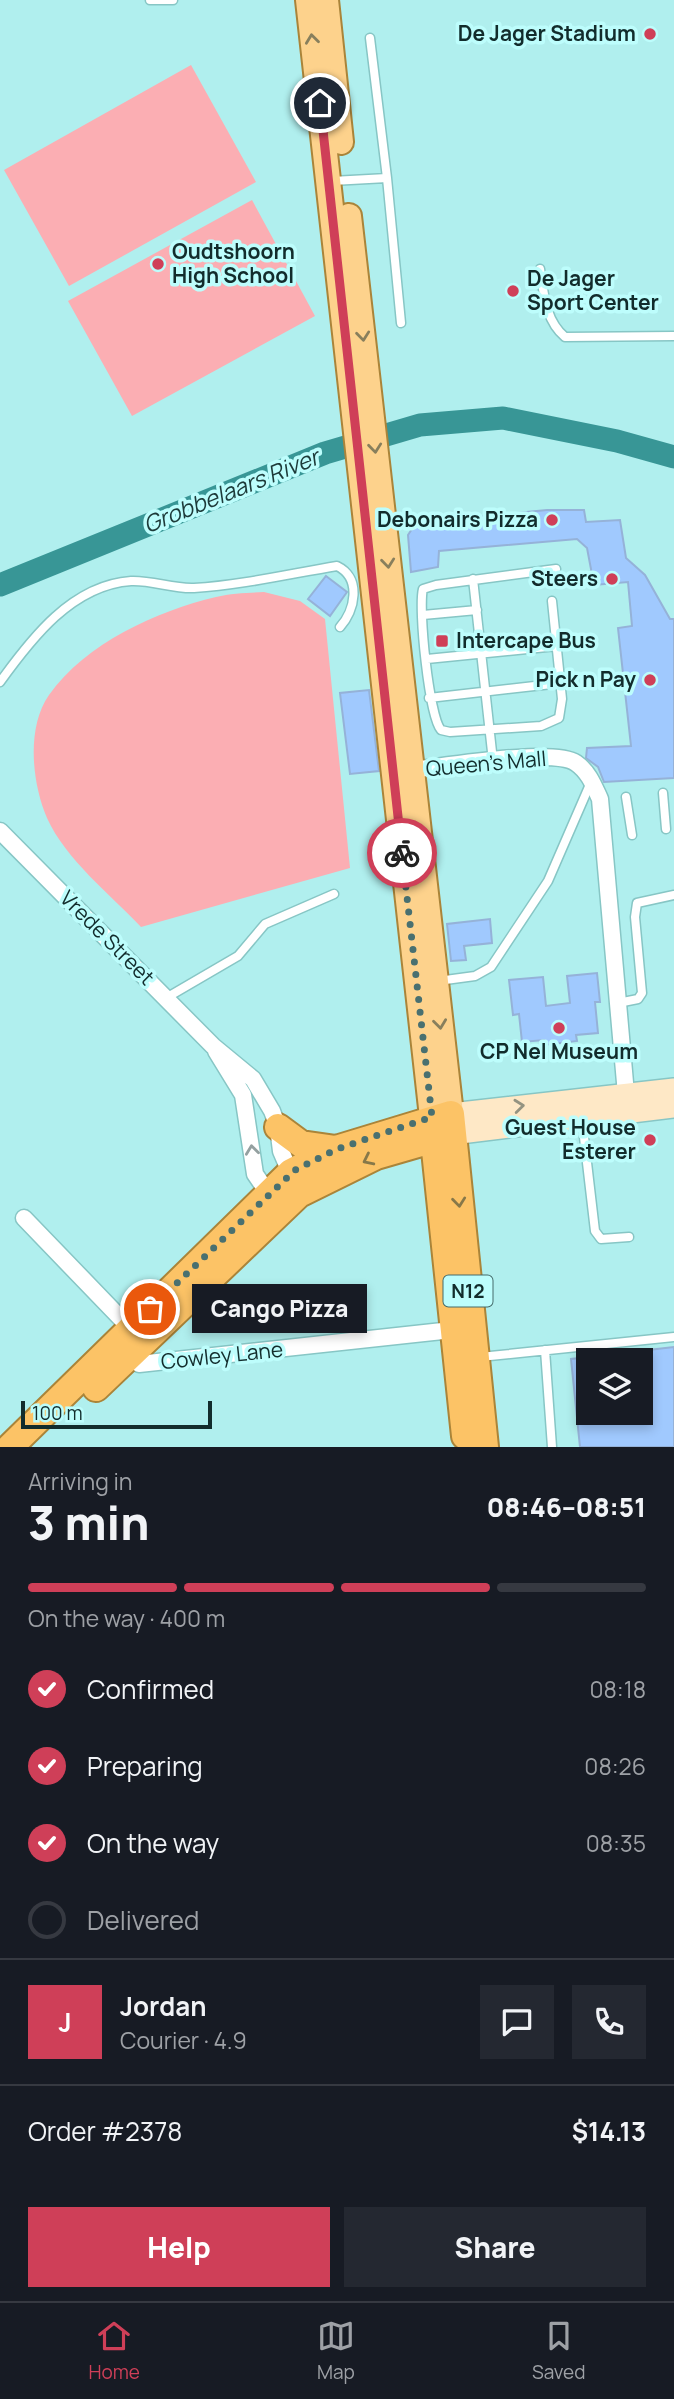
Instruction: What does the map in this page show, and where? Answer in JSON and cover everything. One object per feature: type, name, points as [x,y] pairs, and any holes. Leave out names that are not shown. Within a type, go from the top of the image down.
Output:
[{"type":"highway","points":[[278,1126],[301,1144],[337,1149],[442,1126]]},
{"type":"highway","points":[[34,1447],[129,1357],[284,1192],[376,1156],[442,1126]]},
{"type":"highway","name":"N12","points":[[442,1126],[466,1360],[466,1447]]},
{"type":"highway","points":[[10,1447],[130,1328],[284,1192],[337,1149]]},
{"type":"highway","name":"N12","points":[[466,1360],[485,1447]]},
{"type":"main road","points":[[308,0],[337,181]]},
{"type":"main road","points":[[326,0],[337,181],[442,1126]]},
{"type":"main road","points":[[402,771],[435,982],[442,1126]]},
{"type":"main road","points":[[442,1126],[626,1094],[674,1089]]},
{"type":"main road","points":[[442,1126],[581,1117],[674,1107]]},
{"type":"street","name":"Queen's Mall","points":[[402,771],[549,756],[576,763],[592,780],[600,799],[626,1094]]},
{"type":"street","name":"Vrede Street","points":[[0,831],[213,1045],[253,1079],[264,1094],[278,1126],[284,1192]]},
{"type":"street","name":"Vrede Street","points":[[213,1045],[243,1095],[255,1174],[284,1192]]},
{"type":"street","points":[[24,1217],[130,1328]]},
{"type":"street","name":"Cowley Lane","points":[[130,1328],[134,1339],[129,1357],[139,1364],[463,1329]]},
{"type":"lane","points":[[150,0],[173,0]]},
{"type":"lane","points":[[370,38],[401,323]]},
{"type":"lane","points":[[337,181],[387,178]]},
{"type":"lane","points":[[540,269],[547,310],[555,329],[565,337],[674,336]]},
{"type":"lane","points":[[0,682],[32,639],[57,615],[94,593],[130,581],[193,588],[337,566],[348,576],[354,598],[353,608],[340,627]]},
{"type":"lane","points":[[552,601],[562,710],[553,723],[490,730],[441,730],[434,720],[429,698],[423,589],[473,579],[556,569]]},
{"type":"lane","points":[[473,579],[493,762]]},
{"type":"lane","points":[[423,615],[477,610]]},
{"type":"lane","points":[[426,659],[481,651],[557,646]]},
{"type":"lane","points":[[429,698],[561,682]]},
{"type":"lane","points":[[435,982],[464,979],[491,967],[548,881],[592,780]]},
{"type":"lane","points":[[663,793],[666,829]]},
{"type":"lane","points":[[626,797],[632,835]]},
{"type":"lane","points":[[166,998],[238,956],[265,924],[334,894]]},
{"type":"lane","points":[[618,1003],[638,999],[642,993],[635,917],[637,903],[674,895]]},
{"type":"lane","points":[[581,1117],[595,1231],[601,1239],[629,1237]]},
{"type":"lane","points":[[466,1360],[674,1337]]},
{"type":"lane","points":[[545,1350],[552,1447]]},
{"type":"shaded area","points":[[191,65],[256,182],[69,286],[4,170]]},
{"type":"shaded area","points":[[252,200],[315,316],[132,416],[68,301]]},
{"type":"shaded area","points":[[264,592],[300,601],[325,619],[350,868],[141,927],[89,876],[65,848],[47,818],[38,789],[34,756],[34,739],[42,708],[64,676],[82,660],[124,632],[147,620],[193,603],[228,595]]},
{"type":"building","points":[[547,510],[584,510],[586,522],[620,520],[626,558],[645,575],[670,619],[674,619],[674,778],[604,782],[598,767],[586,758],[587,748],[631,746],[618,628],[632,626],[628,582],[594,585],[587,548],[577,539],[439,551],[438,567],[411,572],[408,535],[416,523]]},
{"type":"building","points":[[326,576],[347,592],[330,616],[308,599]]},
{"type":"building","points":[[369,690],[379,771],[350,774],[340,693]]},
{"type":"building","points":[[490,919],[492,943],[464,946],[466,960],[451,961],[447,924]]},
{"type":"building","points":[[597,973],[600,1002],[595,1002],[598,1033],[576,1035],[577,1041],[545,1045],[544,1040],[522,1042],[519,1014],[513,1015],[509,980],[543,977],[546,1006],[570,1003],[567,976]]},
{"type":"building","points":[[674,1347],[674,1447],[580,1447],[578,1425],[653,1425],[653,1349]]},
{"type":"building","points":[[576,1358],[576,1408],[571,1359]]},
{"type":"waterway","name":"Grobbelaars River","points":[[0,585],[325,453],[420,425],[503,418],[617,441],[674,457]]},
{"type":"way so far","points":[[150,1309],[295,1170],[337,1149],[432,1117],[402,853]]},
{"type":"place","name":"De Jager Stadium","points":[[650,34]]},
{"type":"place","name":"Oudtshoorn High School","points":[[158,264]]},
{"type":"place","name":"De Jager Sport Center","points":[[513,291]]},
{"type":"place","name":"Debonairs Pizza","points":[[552,520]]},
{"type":"place","name":"Steers","points":[[612,579]]},
{"type":"place","name":"Intercape Bus","points":[[442,641]]},
{"type":"place","name":"Pick n Pay","points":[[650,680]]},
{"type":"place","name":"CP Nel Museum","points":[[559,1028]]},
{"type":"place","name":"Guest House Esterer","points":[[650,1140]]},
{"type":"place","name":"Cango Pizza","points":[[150,1309]]},
{"type":"route","points":[[320,103],[402,853]]}]
